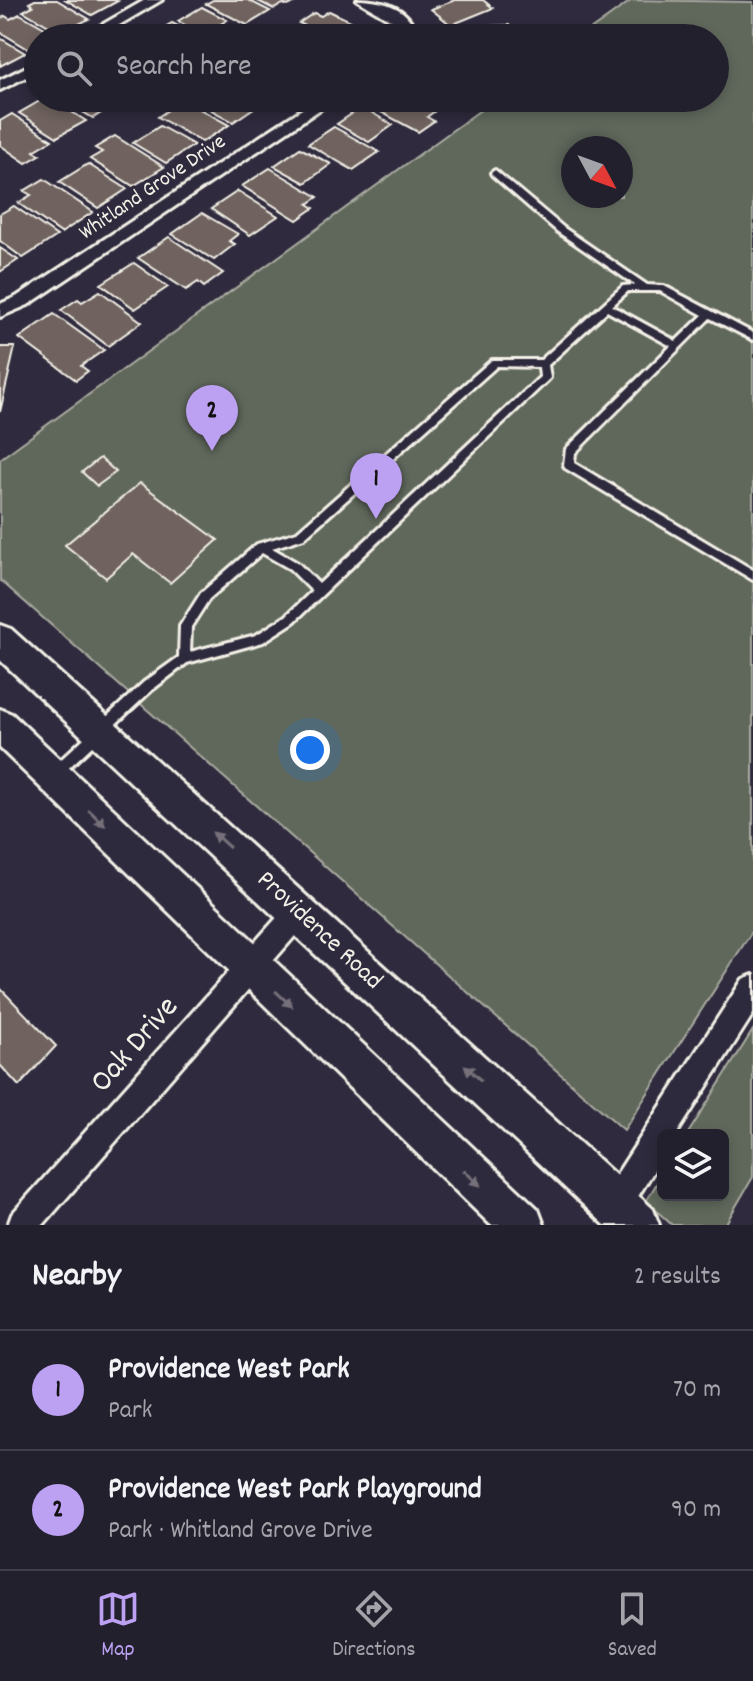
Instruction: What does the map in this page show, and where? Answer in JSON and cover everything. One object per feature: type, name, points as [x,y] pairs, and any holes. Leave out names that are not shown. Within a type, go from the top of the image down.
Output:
[{"type":"main road","name":"Providence Road","points":[[0,639],[626,1215]]},
{"type":"main road","points":[[0,725],[522,1225]]},
{"type":"street","points":[[111,24],[155,0]]},
{"type":"street","points":[[364,0],[401,17],[407,24]]},
{"type":"street","points":[[0,86],[24,73]]},
{"type":"street","name":"Whitland Grove Drive","points":[[0,311],[22,301],[308,112]]},
{"type":"street","name":"Oak Drive","points":[[23,1225],[299,912]]},
{"type":"street","points":[[626,1215],[683,1097],[753,989]]},
{"type":"lane","points":[[495,173],[561,230],[643,286]]},
{"type":"lane","points":[[184,659],[186,626],[205,596],[261,547],[300,535],[495,362],[543,364],[626,288],[643,286],[661,288],[753,337]]},
{"type":"lane","points":[[606,306],[676,345]]},
{"type":"lane","points":[[709,314],[570,452],[569,465],[753,575]]},
{"type":"lane","points":[[52,775],[148,686],[184,659],[259,639],[290,619],[545,378],[543,364]]},
{"type":"lane","points":[[261,547],[294,566],[319,591]]},
{"type":"green space","points":[[632,0],[753,2],[753,930],[624,1130],[0,580],[0,459],[478,112],[729,112],[729,24],[599,24]]},
{"type":"green space","points":[[753,1030],[753,1177],[725,1225],[672,1225],[646,1201],[657,1183],[657,1201],[729,1201],[729,1129],[691,1129]]},
{"type":"building","points":[[57,0],[89,19],[79,24],[45,24],[23,11],[33,6],[29,3]]},
{"type":"building","points":[[66,0],[115,0],[118,1],[92,15]]},
{"type":"building","points":[[213,0],[248,0],[270,11],[245,24],[206,4]]},
{"type":"building","points":[[256,0],[299,0],[274,9]]},
{"type":"building","points":[[455,0],[483,0],[493,8],[453,24],[431,9]]},
{"type":"building","points":[[202,7],[227,20],[221,24],[183,24],[178,21]]},
{"type":"building","points":[[329,11],[357,24],[299,23],[314,13],[321,16]]},
{"type":"building","points":[[20,14],[38,24],[24,24],[24,46],[0,32],[0,19],[5,16],[10,19]]},
{"type":"building","points":[[0,38],[24,54],[0,66]]},
{"type":"building","points":[[24,110],[72,112],[86,121],[57,137],[19,113]]},
{"type":"building","points":[[83,112],[103,112],[93,118]]},
{"type":"building","points":[[165,112],[205,112],[229,125],[202,142],[158,117]]},
{"type":"building","points":[[215,112],[248,112],[233,122]]},
{"type":"building","points":[[355,112],[371,112],[393,125],[369,142],[337,124]]},
{"type":"building","points":[[381,112],[434,112],[427,117],[434,121],[418,132]]},
{"type":"building","points":[[12,114],[52,140],[34,151],[40,155],[26,163],[0,145],[0,121]]},
{"type":"building","points":[[160,126],[194,145],[166,163],[133,143]]},
{"type":"building","points":[[334,127],[379,152],[353,170],[308,144]]},
{"type":"building","points":[[115,136],[164,167],[133,186],[90,159],[102,152],[95,148]]},
{"type":"building","points":[[300,148],[331,164],[305,183],[274,166]]},
{"type":"building","points":[[88,164],[127,189],[98,208],[59,182]]},
{"type":"building","points":[[270,168],[318,197],[308,204],[314,208],[297,220],[242,186]]},
{"type":"building","points":[[44,179],[93,212],[61,233],[18,203],[31,195],[24,191]]},
{"type":"building","points":[[238,191],[278,216],[250,235],[211,209]]},
{"type":"building","points":[[14,206],[57,236],[23,258],[0,241],[0,214]]},
{"type":"building","points":[[202,213],[238,234],[229,241],[235,244],[214,260],[172,234]]},
{"type":"building","points":[[169,237],[223,273],[204,287],[198,282],[186,290],[138,258]]},
{"type":"building","points":[[0,248],[18,260],[0,272]]},
{"type":"building","points":[[134,263],[168,287],[135,309],[101,284]]},
{"type":"building","points":[[100,291],[142,322],[108,346],[61,310],[78,299],[82,302]]},
{"type":"building","points":[[54,314],[104,350],[81,366],[88,371],[76,380],[19,338]]},
{"type":"building","points":[[0,347],[15,347],[0,412]]},
{"type":"building","points":[[100,458],[116,472],[97,486],[82,472]]},
{"type":"building","points":[[140,483],[218,540],[170,583],[133,554],[106,578],[65,545]]},
{"type":"building","points":[[0,988],[56,1046],[19,1086],[0,1065]]},
{"type":"place","name":"Providence West Park Playground","points":[[212,451]]},
{"type":"place","name":"Providence West Park","points":[[376,519]]}]
